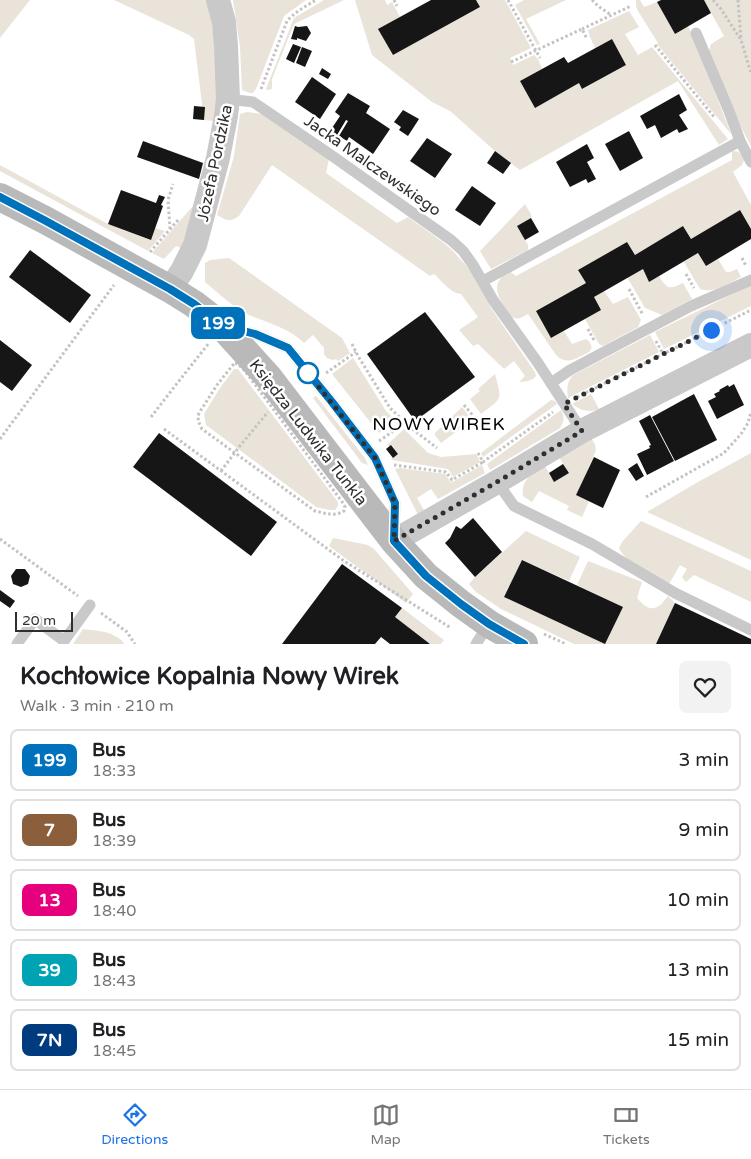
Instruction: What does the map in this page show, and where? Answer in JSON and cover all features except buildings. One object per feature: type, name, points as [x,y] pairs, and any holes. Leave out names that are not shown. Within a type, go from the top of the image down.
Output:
[{"type":"street","name":"Józefa Pordzika","points":[[170,289],[196,246],[218,158],[228,99],[226,38],[218,0]]},
{"type":"street","name":"Księdza Ludwika Tunkla","points":[[0,197],[170,289],[194,304],[216,333],[252,359],[285,398],[394,541],[426,576],[461,604],[482,634],[524,644]]},
{"type":"street","points":[[394,541],[582,431],[751,345]]},
{"type":"lane","points":[[696,33],[729,110],[740,141],[751,162]]},
{"type":"lane","name":"Jacka Malczewskiego","points":[[228,99],[253,102],[452,240],[473,265],[493,300],[582,431]]},
{"type":"lane","points":[[482,281],[740,141]]},
{"type":"lane","points":[[550,382],[691,306],[751,280]]},
{"type":"lane","points":[[216,333],[255,334],[288,348],[375,458],[395,503],[394,541]]},
{"type":"lane","points":[[497,482],[514,506],[592,544],[670,590],[751,630]]},
{"type":"lane","points":[[17,644],[35,619],[64,641],[90,605]]},
{"type":"path","points":[[253,102],[258,94],[287,21],[291,16],[316,0]]},
{"type":"path","points":[[394,0],[397,6]]},
{"type":"path","points":[[508,0],[540,58]]},
{"type":"path","points":[[592,0],[612,15]]},
{"type":"path","points":[[713,0],[741,40]]},
{"type":"path","points":[[738,0],[741,40],[751,73]]},
{"type":"path","points":[[511,62],[630,6]]},
{"type":"path","points":[[582,29],[587,39]]},
{"type":"path","points":[[655,45],[729,135],[740,141]]},
{"type":"path","points":[[170,229],[168,196],[173,184]]},
{"type":"path","points":[[151,251],[181,217]]},
{"type":"path","points":[[0,439],[128,266]]},
{"type":"path","points":[[629,289],[650,328]]},
{"type":"path","points":[[478,453],[483,462],[564,404],[751,310]]},
{"type":"path","points":[[151,417],[216,333]]},
{"type":"path","points":[[352,344],[390,408],[437,448]]},
{"type":"path","points":[[658,344],[663,354]]},
{"type":"path","points":[[325,374],[356,352]]},
{"type":"path","points":[[235,363],[245,371],[272,408],[345,506],[344,511],[340,514],[330,515],[315,511],[202,429],[198,418],[217,385],[235,363]]},
{"type":"path","points":[[464,405],[475,418]]},
{"type":"path","points":[[221,472],[272,408]]},
{"type":"path","points":[[646,497],[724,452],[750,424],[751,412]]},
{"type":"path","points":[[383,439],[402,420]]},
{"type":"path","points":[[164,429],[344,561],[453,629]]},
{"type":"path","points":[[390,466],[396,465],[446,472],[452,480],[480,464]]},
{"type":"path","points":[[0,539],[127,632],[136,644]]},
{"type":"shaded area","points":[[0,0],[30,0],[0,38]]},
{"type":"shaded area","points":[[114,0],[208,0],[215,40],[217,103],[214,121],[204,120],[194,39]]},
{"type":"shaded area","points":[[233,0],[306,0],[284,16],[253,93],[242,90],[240,47]]},
{"type":"shaded area","points":[[324,0],[344,0],[294,24],[272,79],[272,89],[267,90],[294,18]]},
{"type":"shaded area","points":[[355,0],[385,0],[387,5],[392,2],[400,17],[379,29],[393,55],[480,7],[476,0],[505,0],[531,48],[510,58],[513,65],[534,55],[542,69],[520,81],[579,83],[583,89],[626,65],[612,39],[595,48],[588,30],[629,11],[639,27],[625,34],[638,55],[652,47],[728,139],[719,145],[678,81],[520,170],[495,151],[450,111],[432,102],[372,55]]},
{"type":"shaded area","points":[[524,0],[566,0],[526,19],[540,44],[537,45],[515,5]]},
{"type":"shaded area","points":[[636,0],[640,0],[644,7],[657,2],[675,34],[688,26],[731,134],[657,44],[638,11]]},
{"type":"shaded area","points":[[704,0],[751,0],[751,146],[735,116],[709,51],[711,44],[724,36]]},
{"type":"shaded area","points":[[247,112],[263,114],[329,159],[326,173],[397,223],[408,217],[452,250],[470,270],[491,308],[536,376],[528,381],[519,382],[525,376],[514,361],[504,369],[478,344],[473,346],[459,330],[478,317],[461,294],[450,289],[434,274],[430,276],[272,165],[239,216],[233,220],[228,220],[217,215],[234,156],[240,114]]},
{"type":"shaded area","points":[[732,151],[740,153],[744,160],[742,165],[733,172],[751,205],[751,229],[740,210],[691,239],[683,226],[635,255],[627,242],[578,270],[586,283],[536,311],[551,338],[564,331],[572,344],[586,339],[591,345],[589,352],[572,360],[564,360],[556,355],[528,314],[517,319],[511,316],[498,293],[498,282],[502,276],[509,271],[516,276],[732,160]]},
{"type":"shaded area","points":[[0,165],[108,224],[150,240],[155,228],[165,231],[148,251],[0,171]]},
{"type":"shaded area","points":[[525,204],[531,214],[531,218],[517,226],[528,245],[528,250],[491,269],[480,251]]},
{"type":"shaded area","points":[[195,206],[187,235],[181,248],[176,246],[164,259],[152,253],[192,207]]},
{"type":"shaded area","points":[[698,253],[706,266],[718,259],[726,272],[737,269],[741,277],[716,289],[700,289],[684,262]]},
{"type":"shaded area","points":[[229,258],[342,338],[350,353],[338,361],[327,358],[324,354],[324,348],[313,335],[304,343],[285,330],[249,315],[226,300],[205,282],[205,263],[210,260]]},
{"type":"shaded area","points":[[643,269],[649,282],[659,276],[664,284],[669,287],[683,283],[692,299],[662,315],[645,308],[627,277]]},
{"type":"shaded area","points":[[751,285],[751,306],[664,349],[655,332]]},
{"type":"shaded area","points":[[604,291],[613,304],[628,297],[641,320],[638,327],[603,346],[599,344],[585,319],[594,297]]},
{"type":"shaded area","points":[[650,335],[659,352],[568,398],[568,383],[573,375]]},
{"type":"shaded area","points":[[353,358],[386,411],[394,419],[379,433],[332,374]]},
{"type":"shaded area","points":[[234,369],[238,369],[338,502],[335,510],[316,507],[206,425],[204,414]]},
{"type":"shaded area","points":[[495,374],[499,398],[481,414],[470,399]]},
{"type":"shaded area","points":[[591,394],[599,409],[585,411],[572,404]]},
{"type":"shaded area","points":[[316,396],[365,458],[368,465],[362,463],[313,398]]},
{"type":"shaded area","points":[[551,400],[557,404],[483,457],[481,453]]},
{"type":"shaded area","points":[[462,407],[472,420],[441,443],[435,433]]},
{"type":"shaded area","points":[[561,410],[564,419],[560,428],[490,470],[487,464]]},
{"type":"shaded area","points":[[404,429],[428,453],[441,457],[476,454],[480,462],[453,477],[448,469],[392,460],[398,454],[392,445],[390,447],[387,445]]},
{"type":"shaded area","points":[[591,438],[596,450],[577,495],[589,501],[582,517],[567,510],[569,506],[539,491],[532,502],[523,496],[524,485],[528,478],[545,466],[554,482],[569,473],[559,457]]},
{"type":"shaded area","points":[[751,453],[751,560],[647,512],[698,482]]},
{"type":"shaded area","points":[[482,465],[485,473],[438,499],[431,489],[417,498],[425,512],[418,515],[395,469],[445,474],[451,483]]},
{"type":"shaded area","points":[[641,521],[751,571],[751,602],[694,575],[686,582],[682,577],[687,569],[680,565],[669,584],[628,560],[619,548]]},
{"type":"shaded area","points":[[526,531],[580,557],[569,581],[522,560],[504,597],[605,643],[622,607],[577,585],[588,561],[642,582],[637,598],[650,608],[660,605],[668,596],[675,603],[656,644],[574,644],[501,609],[476,592],[469,584]]},
{"type":"shaded area","points":[[333,538],[368,545],[374,549],[413,594],[406,603],[329,546]]},
{"type":"shaded area","points":[[402,608],[444,640],[441,644],[430,644],[395,617]]},
{"type":"shaded area","points":[[83,629],[111,634],[124,644],[73,644]]},
{"type":"bus line","name":"199","points":[[0,197],[170,289],[194,304],[221,325],[255,334],[288,348],[375,458],[395,503],[394,541],[426,576],[461,604],[489,624],[524,644]]},
{"type":"district","name":"NOWY WIREK","points":[[439,424]]},
{"type":"route","points":[[308,373],[375,458],[395,503],[394,541],[582,431],[564,404],[711,330]]}]
